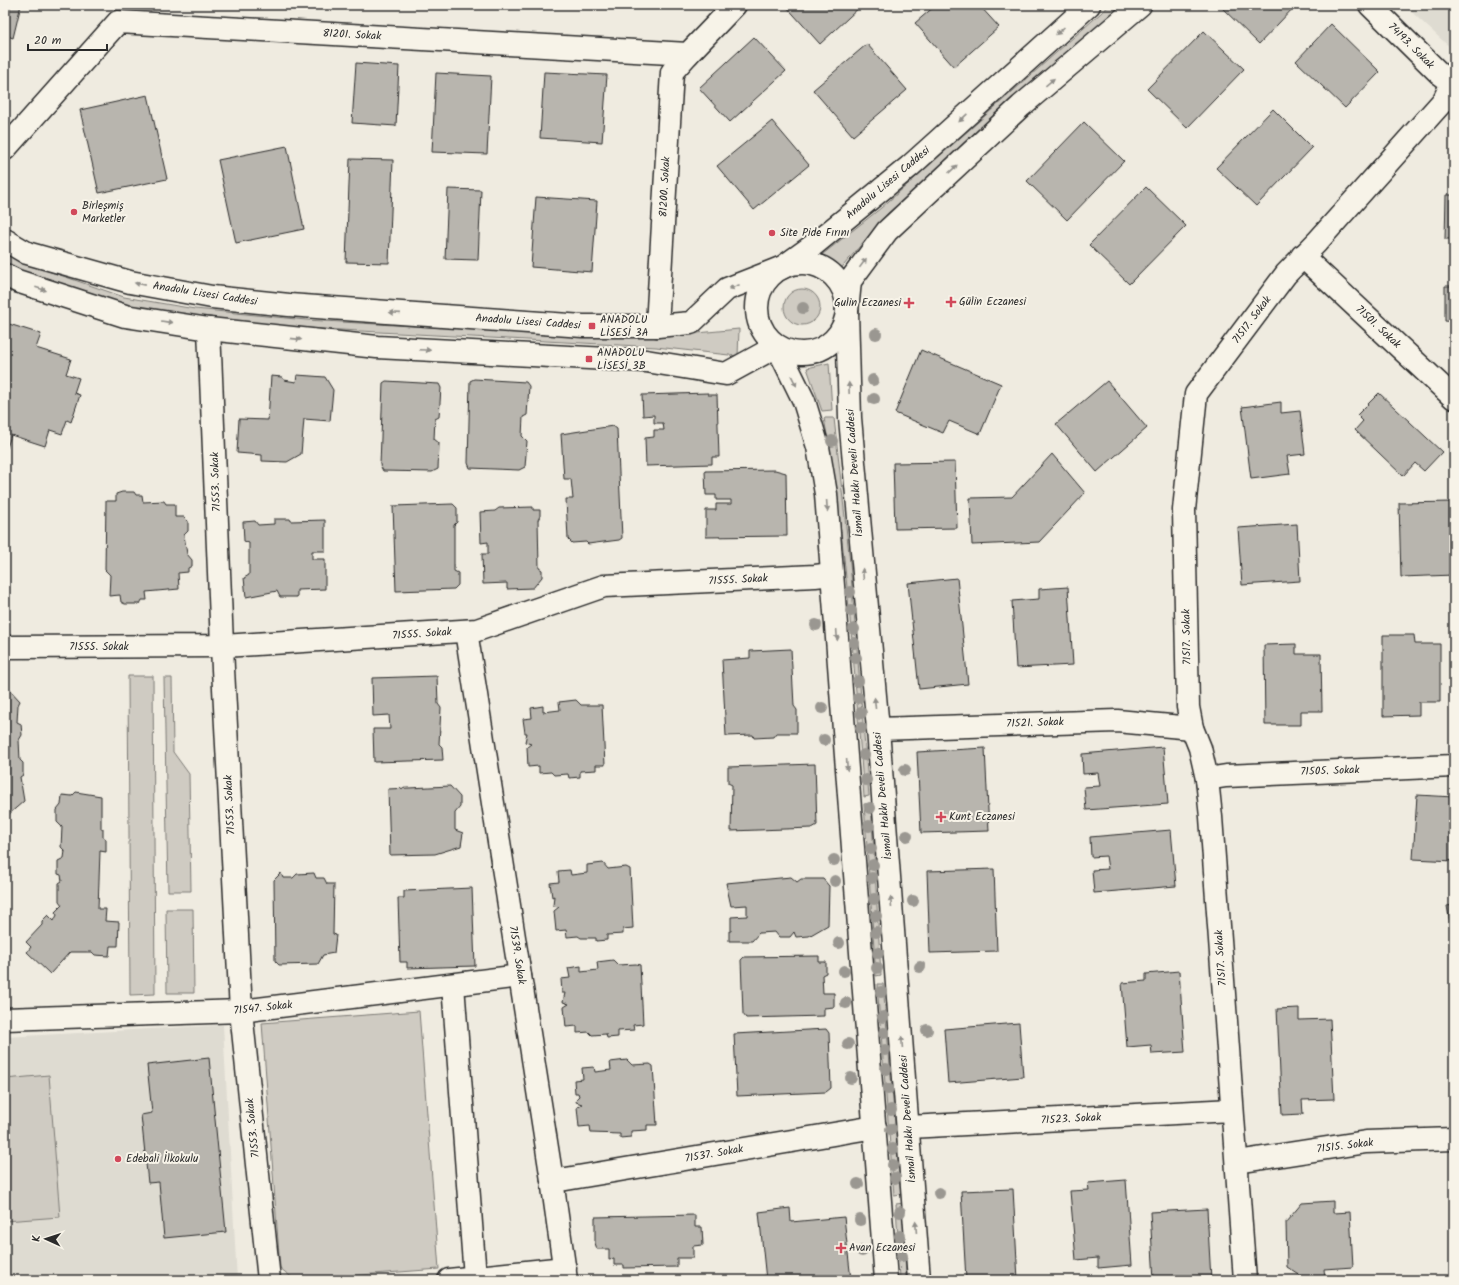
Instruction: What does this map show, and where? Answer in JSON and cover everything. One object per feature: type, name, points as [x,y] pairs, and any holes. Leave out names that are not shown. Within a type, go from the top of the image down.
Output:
[{"type":"street","points":[[688,54],[735,5]]},
{"type":"street","name":"Anadolu Lisesi Caddesi","points":[[5,240],[27,253],[130,282],[212,297],[289,305],[583,326],[657,326],[691,323],[727,289],[783,267],[811,247],[909,167],[1089,5]]},
{"type":"street","points":[[847,311],[846,296],[839,282],[828,270],[813,264],[798,263],[783,267],[767,280],[758,298],[757,312],[760,325],[767,337],[777,346],[792,352],[807,353],[822,349],[835,340],[844,326],[847,311],[850,281],[887,230],[1021,106],[1140,5]]},
{"type":"street","name":"74193. Sokak","points":[[1370,5],[1439,73],[1453,83]]},
{"type":"street","name":"81201. Sokak","points":[[5,149],[116,13],[688,54]]},
{"type":"street","name":"81200. Sokak","points":[[657,326],[672,72],[688,54]]},
{"type":"street","name":"71517. Sokak","points":[[1245,1280],[1211,817],[1207,779],[1200,748],[1192,728],[1188,707],[1184,510],[1196,394],[1286,274],[1317,242],[1444,100],[1453,83]]},
{"type":"street","name":"71501. Sokak","points":[[1302,256],[1454,398]]},
{"type":"street","points":[[5,275],[17,281],[124,316],[209,329],[377,347],[646,361],[726,374],[777,346]]},
{"type":"street","name":"İsmail Hakkı Develi Caddesi","points":[[847,311],[850,418],[878,729],[909,1127],[919,1280]]},
{"type":"street","name":"71553. Sokak","points":[[209,329],[241,1011],[269,1280]]},
{"type":"street","points":[[777,346],[804,401],[818,447],[826,494],[886,1280]]},
{"type":"street","name":"71555. Sokak","points":[[5,647],[223,646],[466,631],[477,630],[604,586],[832,574]]},
{"type":"street","name":"71539. Sokak","points":[[466,631],[566,1274]]},
{"type":"street","name":"71521. Sokak","points":[[878,729],[894,727],[1117,721],[1192,728]]},
{"type":"street","name":"71505. Sokak","points":[[1207,779],[1226,776],[1454,766]]},
{"type":"street","name":"71547. Sokak","points":[[5,1019],[241,1011],[520,976]]},
{"type":"street","points":[[453,985],[475,1277]]},
{"type":"street","name":"71523. Sokak","points":[[909,1127],[1232,1110]]},
{"type":"street","name":"71537. Sokak","points":[[552,1180],[566,1179],[875,1127]]},
{"type":"street","name":"71515. Sokak","points":[[1237,1162],[1366,1142],[1454,1139]]},
{"type":"street","points":[[449,1280],[475,1277],[566,1274]]},
{"type":"shaded area","points":[[1110,5],[1123,5],[887,214],[833,278],[818,258],[881,208]]},
{"type":"shaded area","points":[[1404,5],[1454,5],[1454,51]]},
{"type":"shaded area","points":[[5,253],[25,263],[124,297],[195,309],[306,320],[552,334],[656,337],[739,329],[738,356],[656,347],[305,328],[193,316],[122,305],[20,271],[5,263]]},
{"type":"shaded area","points":[[806,289],[815,294],[819,300],[819,314],[815,320],[806,325],[798,325],[789,320],[785,314],[784,303],[789,294],[795,290]]},
{"type":"shaded area","points":[[829,363],[832,410],[822,411],[807,368]]},
{"type":"shaded area","points":[[824,418],[834,418],[850,563],[869,796],[864,797],[844,559],[839,512]]},
{"type":"shaded area","points":[[128,676],[153,676],[155,994],[130,995]]},
{"type":"shaded area","points":[[164,678],[172,678],[173,752],[189,774],[191,891],[168,891]]},
{"type":"shaded area","points":[[871,803],[881,975],[876,976],[864,804]]},
{"type":"shaded area","points":[[166,909],[193,909],[194,993],[167,993]]},
{"type":"shaded area","points":[[877,984],[883,984],[901,1194],[894,1195]]},
{"type":"shaded area","points":[[419,1011],[439,1269],[295,1280],[280,1268],[262,1023]]},
{"type":"shaded area","name":"Edebali İlkokulu","points":[[223,1025],[237,1280],[5,1280],[5,1037]]},
{"type":"shaded area","points":[[49,1075],[60,1217],[5,1221],[5,1079]]},
{"type":"shaded area","points":[[903,1203],[906,1280],[900,1280],[896,1204]]},
{"type":"building","points":[[5,5],[21,5],[13,38],[5,35]]},
{"type":"building","points":[[785,5],[862,5],[820,44]]},
{"type":"building","points":[[936,5],[979,5],[999,27],[954,67],[915,23]]},
{"type":"building","points":[[1219,5],[1296,5],[1259,44]]},
{"type":"building","points":[[1331,24],[1380,72],[1345,108],[1296,61]]},
{"type":"building","points":[[1204,31],[1244,69],[1187,128],[1147,89]]},
{"type":"building","points":[[754,37],[786,71],[730,122],[699,88]]},
{"type":"building","points":[[867,44],[907,90],[853,136],[813,90]]},
{"type":"building","points":[[356,63],[399,66],[396,126],[352,123]]},
{"type":"building","points":[[544,72],[607,75],[602,142],[540,138]]},
{"type":"building","points":[[436,73],[491,76],[487,154],[432,152]]},
{"type":"building","points":[[148,95],[167,179],[99,193],[80,110]]},
{"type":"building","points":[[1273,109],[1312,148],[1256,206],[1216,168]]},
{"type":"building","points":[[772,121],[809,165],[754,210],[717,166]]},
{"type":"building","points":[[1084,122],[1124,161],[1067,220],[1027,181]]},
{"type":"building","points":[[287,146],[304,229],[236,243],[218,160]]},
{"type":"building","points":[[350,159],[393,160],[389,263],[346,262]]},
{"type":"building","points":[[1146,187],[1186,226],[1129,284],[1089,245]]},
{"type":"building","points":[[448,189],[481,190],[478,260],[445,259]]},
{"type":"building","points":[[1446,195],[1454,195],[1454,239],[1445,239]]},
{"type":"building","points":[[536,197],[597,201],[592,272],[531,267]]},
{"type":"building","points":[[1445,286],[1454,286],[1454,322],[1445,321]]},
{"type":"building","points":[[9,324],[41,334],[36,348],[71,359],[66,374],[79,378],[74,393],[80,395],[71,422],[67,420],[62,434],[50,430],[45,446],[11,435],[7,448],[5,447],[5,335]]},
{"type":"building","points":[[921,350],[1001,384],[980,434],[949,421],[943,433],[895,413]]},
{"type":"building","points":[[297,375],[325,377],[333,390],[330,421],[304,419],[301,454],[287,462],[262,461],[262,455],[237,453],[239,419],[268,420],[271,376],[282,377],[284,380],[296,382]]},
{"type":"building","points":[[474,379],[526,382],[529,386],[527,415],[523,417],[522,436],[527,441],[525,467],[519,470],[470,468],[468,463],[470,381]]},
{"type":"building","points":[[386,381],[439,384],[441,388],[439,417],[435,419],[434,439],[439,443],[438,469],[432,472],[383,471],[380,465],[383,383]]},
{"type":"building","points":[[1107,381],[1147,428],[1097,472],[1056,424]]},
{"type":"building","points":[[708,393],[708,395],[717,395],[719,457],[712,457],[712,464],[646,466],[645,438],[654,437],[654,430],[664,430],[663,423],[654,423],[654,415],[643,416],[642,395]]},
{"type":"building","points":[[1379,393],[1442,452],[1424,471],[1415,463],[1403,476],[1355,430],[1363,421],[1357,415]]},
{"type":"building","points":[[1281,402],[1281,413],[1300,411],[1305,454],[1287,456],[1290,474],[1251,479],[1242,407]]},
{"type":"building","points":[[613,426],[617,429],[622,538],[619,540],[588,544],[586,542],[572,543],[568,539],[566,499],[573,499],[571,479],[564,479],[561,434]]},
{"type":"building","points":[[1052,454],[1085,493],[1039,542],[972,545],[970,498],[1012,497]]},
{"type":"building","points":[[955,462],[957,528],[895,529],[893,463]]},
{"type":"building","points":[[775,470],[786,473],[787,536],[706,537],[706,510],[716,510],[716,504],[731,504],[731,500],[716,500],[716,495],[706,495],[705,471]]},
{"type":"building","points":[[122,492],[134,492],[136,495],[142,495],[143,502],[164,501],[166,504],[175,504],[175,517],[184,517],[188,521],[188,531],[184,535],[187,554],[192,560],[192,566],[188,568],[188,572],[178,573],[179,589],[146,592],[147,600],[142,600],[140,604],[125,604],[121,602],[120,595],[109,596],[110,575],[105,570],[106,501],[116,501],[116,494]]},
{"type":"building","points":[[1452,502],[1454,575],[1401,577],[1399,503]]},
{"type":"building","points":[[453,504],[457,508],[457,522],[454,525],[454,571],[458,573],[458,585],[454,589],[396,591],[393,506]]},
{"type":"building","points":[[533,507],[533,510],[540,510],[538,520],[539,568],[542,570],[542,577],[533,588],[507,589],[507,583],[483,584],[482,554],[488,554],[488,542],[481,543],[480,512],[495,511],[499,508]]},
{"type":"building","points":[[274,519],[290,519],[291,521],[325,520],[325,551],[312,551],[312,559],[325,559],[325,589],[297,590],[297,597],[280,597],[277,591],[246,597],[244,578],[249,575],[249,543],[244,541],[243,522],[255,521],[258,525],[274,524]]},
{"type":"building","points":[[1297,524],[1300,581],[1242,585],[1238,528]]},
{"type":"building","points":[[957,578],[968,684],[919,689],[908,583]]},
{"type":"building","points":[[1068,587],[1073,665],[1016,668],[1012,601],[1039,599],[1039,589]]},
{"type":"building","points":[[1383,635],[1414,635],[1415,644],[1440,644],[1440,702],[1419,702],[1419,715],[1383,716]]},
{"type":"building","points":[[1296,644],[1296,654],[1321,654],[1322,711],[1301,711],[1301,725],[1265,725],[1264,645]]},
{"type":"building","points":[[791,649],[794,706],[797,710],[797,733],[776,733],[773,737],[754,738],[753,735],[726,736],[722,660],[750,658],[750,651]]},
{"type":"building","points":[[437,676],[438,704],[441,708],[439,744],[442,747],[443,760],[374,762],[373,729],[390,729],[389,715],[373,716],[372,678]]},
{"type":"building","points":[[5,689],[9,689],[20,701],[18,705],[17,722],[21,724],[22,735],[19,740],[20,760],[23,763],[23,775],[20,777],[24,801],[8,815],[5,812]]},
{"type":"building","points":[[576,700],[581,705],[602,705],[605,765],[596,765],[596,770],[580,771],[580,777],[569,778],[568,774],[554,775],[551,772],[539,773],[539,766],[528,767],[527,747],[531,744],[525,742],[527,733],[525,733],[523,719],[532,718],[531,708],[543,706],[543,712],[560,710],[559,702]]},
{"type":"building","points":[[1163,747],[1168,804],[1086,810],[1084,787],[1100,786],[1098,773],[1083,774],[1082,754]]},
{"type":"building","points":[[985,748],[989,831],[921,833],[917,752]]},
{"type":"building","points":[[815,764],[817,825],[812,828],[731,831],[732,785],[728,783],[728,767]]},
{"type":"building","points":[[450,786],[460,797],[460,807],[455,813],[455,830],[463,833],[461,846],[435,854],[390,855],[388,789]]},
{"type":"building","points":[[76,792],[101,796],[101,829],[103,829],[103,837],[106,839],[106,852],[100,851],[98,909],[106,909],[105,921],[119,922],[118,946],[110,946],[109,956],[95,955],[92,952],[70,952],[50,974],[27,952],[31,947],[26,942],[42,925],[42,921],[48,915],[54,921],[57,915],[55,912],[62,905],[59,901],[59,883],[62,881],[61,875],[58,874],[58,861],[64,858],[65,851],[61,847],[62,827],[57,822],[57,810],[61,805],[62,795],[72,796]]},
{"type":"building","points":[[1417,795],[1454,797],[1454,861],[1413,859]]},
{"type":"building","points":[[1171,830],[1176,886],[1094,893],[1092,870],[1108,869],[1106,856],[1091,857],[1090,837]]},
{"type":"building","points":[[603,863],[608,869],[626,867],[630,869],[633,928],[623,929],[623,934],[607,935],[607,940],[596,941],[596,938],[581,938],[578,936],[567,937],[566,930],[556,931],[554,911],[559,907],[553,906],[554,896],[552,897],[550,883],[559,882],[558,871],[570,870],[571,875],[587,873],[587,865]]},
{"type":"building","points":[[994,869],[997,951],[930,953],[927,871]]},
{"type":"building","points":[[281,873],[283,878],[293,878],[297,874],[314,873],[316,878],[324,878],[327,884],[334,884],[333,934],[336,935],[334,953],[323,955],[318,964],[279,965],[275,961],[274,880]]},
{"type":"building","points":[[791,877],[797,882],[801,879],[823,879],[829,886],[828,925],[809,936],[796,937],[794,932],[790,937],[779,937],[775,932],[759,933],[752,941],[729,941],[731,917],[747,916],[747,905],[731,906],[726,883]]},
{"type":"building","points":[[472,888],[475,966],[407,968],[407,962],[400,962],[398,898],[404,898],[404,891]]},
{"type":"building","points":[[1454,905],[1454,946],[1447,906]]},
{"type":"building","points":[[819,956],[819,962],[826,962],[826,973],[822,975],[823,993],[834,993],[834,1007],[824,1008],[824,1016],[746,1018],[743,1014],[741,960],[744,957]]},
{"type":"building","points":[[613,960],[618,965],[640,965],[643,1024],[633,1025],[634,1030],[618,1031],[618,1037],[607,1038],[606,1034],[592,1035],[589,1032],[577,1033],[577,1026],[566,1027],[564,1007],[569,1004],[563,1002],[565,993],[562,993],[561,979],[570,978],[568,968],[581,966],[581,972],[598,970],[597,962]]},
{"type":"building","points":[[1179,971],[1185,1052],[1152,1054],[1151,1045],[1127,1047],[1122,983],[1146,981],[1146,974]]},
{"type":"building","points":[[1299,1008],[1299,1020],[1330,1019],[1334,1099],[1302,1100],[1303,1114],[1282,1115],[1277,1009]]},
{"type":"building","points":[[1019,1023],[1023,1077],[948,1083],[944,1029]]},
{"type":"building","points":[[826,1029],[829,1033],[831,1088],[826,1092],[737,1096],[734,1034]]},
{"type":"building","points":[[209,1058],[226,1232],[164,1238],[159,1182],[148,1183],[141,1115],[152,1113],[147,1065]]},
{"type":"building","points":[[627,1060],[632,1065],[650,1064],[653,1066],[657,1125],[647,1125],[647,1130],[631,1131],[631,1137],[620,1138],[620,1134],[591,1133],[590,1126],[579,1127],[577,1107],[582,1104],[576,1102],[579,1096],[578,1093],[575,1093],[574,1080],[583,1079],[582,1068],[594,1067],[595,1072],[611,1070],[610,1062]]},
{"type":"building","points":[[1126,1180],[1132,1265],[1098,1268],[1098,1258],[1076,1260],[1070,1191],[1089,1190],[1088,1183]]},
{"type":"building","points":[[1013,1189],[1018,1280],[966,1280],[961,1191]]},
{"type":"building","points":[[1333,1201],[1333,1213],[1350,1212],[1353,1267],[1324,1269],[1325,1280],[1307,1280],[1287,1267],[1286,1222],[1302,1203]]},
{"type":"building","points":[[790,1208],[791,1222],[844,1217],[851,1280],[766,1280],[759,1212]]},
{"type":"building","points":[[1207,1209],[1211,1280],[1154,1280],[1150,1212]]},
{"type":"building","points":[[695,1215],[695,1227],[702,1227],[703,1245],[693,1246],[693,1258],[677,1258],[677,1267],[624,1268],[624,1265],[614,1265],[614,1259],[609,1260],[609,1249],[597,1249],[595,1243],[595,1217]]},
{"type":"place","name":"Birleşmiş Marketler","points":[[74,212]]},
{"type":"place","name":"Site Pide Fırını","points":[[772,233]]},
{"type":"place","name":"Gülin Eczanesi","points":[[951,302]]},
{"type":"place","name":"Gulin Eczanesi","points":[[909,303]]},
{"type":"place","name":"ANADOLU LİSESİ 3A","points":[[592,326]]},
{"type":"place","name":"ANADOLU LİSESİ 3B","points":[[589,359]]},
{"type":"place","name":"Kunt Eczanesi","points":[[941,817]]},
{"type":"place","name":"Edebali İlkokulu","points":[[118,1159]]},
{"type":"place","name":"Avan Eczanesi","points":[[841,1248]]}]
